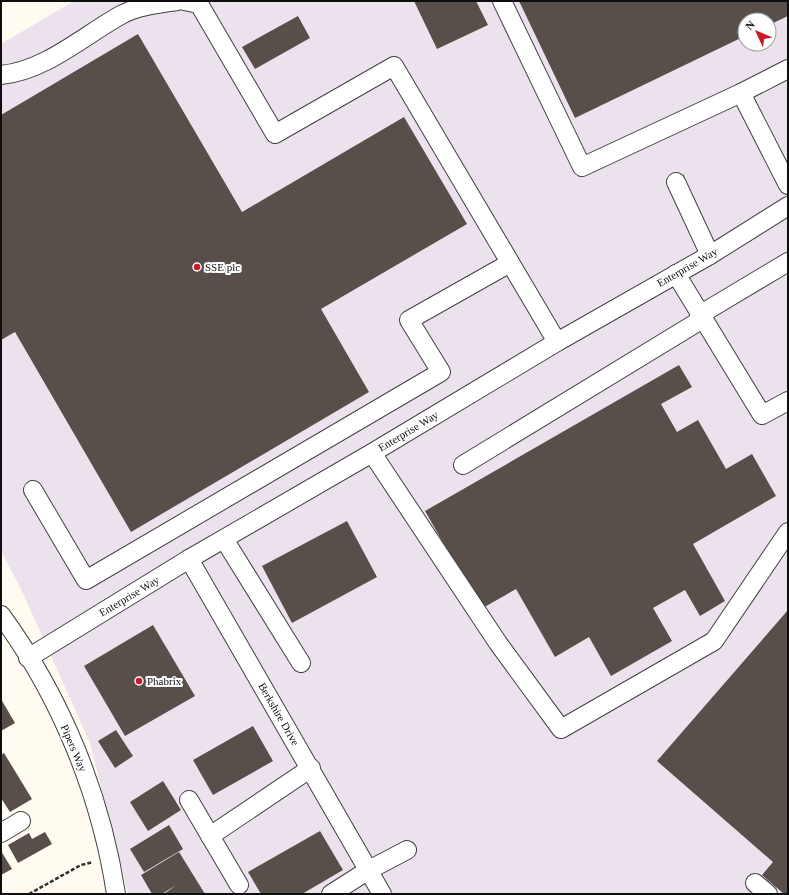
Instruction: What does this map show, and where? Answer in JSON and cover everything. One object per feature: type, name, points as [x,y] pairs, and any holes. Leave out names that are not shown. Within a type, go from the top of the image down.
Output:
[{"type":"street","points":[[1,75],[27,68],[55,56],[77,44],[121,15],[142,7],[177,1]]},
{"type":"street","points":[[184,1],[199,4],[275,134],[394,66],[557,342]]},
{"type":"street","points":[[502,1],[582,167],[741,93],[788,69]]},
{"type":"street","points":[[741,93],[788,185]]},
{"type":"street","points":[[676,182],[710,255]]},
{"type":"street","name":"Enterprise Way","points":[[28,658],[189,559],[372,453],[557,342],[710,255],[788,206]]},
{"type":"street","points":[[463,465],[696,323],[701,314],[788,262]]},
{"type":"street","points":[[33,490],[86,580],[441,372],[409,320],[510,263]]},
{"type":"street","points":[[676,274],[762,415],[788,401]]},
{"type":"street","points":[[372,453],[498,644],[561,729],[714,640],[788,532]]},
{"type":"street","points":[[224,539],[301,663]]},
{"type":"street","name":"Berkshire Drive","points":[[189,559],[311,768],[367,871],[382,894]]},
{"type":"street","name":"Pipers Way","points":[[1,615],[46,688],[69,736],[92,792],[109,851],[116,894]]},
{"type":"street","points":[[210,836],[311,768]]},
{"type":"street","points":[[189,800],[240,885]]},
{"type":"street","points":[[1,833],[21,821]]},
{"type":"street","points":[[331,894],[367,871],[407,850]]},
{"type":"path","points":[[29,894],[81,865]]},
{"type":"shaded area","points":[[74,1],[788,1],[788,894],[128,894],[90,743],[21,589],[1,551],[1,44]]},
{"type":"building","points":[[414,1],[476,1],[488,25],[437,49]]},
{"type":"building","points":[[519,1],[788,1],[788,16],[777,21],[777,12],[737,12],[737,40],[575,118]]},
{"type":"building","points":[[298,16],[310,38],[255,69],[242,47]]},
{"type":"building","name":"SSE plc","points":[[138,34],[242,212],[404,117],[467,224],[321,309],[369,392],[131,532],[15,332],[1,340],[1,115]]},
{"type":"building","points":[[679,365],[692,387],[661,404],[677,432],[698,420],[726,469],[752,454],[776,496],[693,544],[725,601],[700,616],[685,590],[653,608],[672,641],[611,676],[589,637],[555,657],[516,589],[481,609],[425,511]]},
{"type":"building","points":[[347,521],[377,577],[292,623],[262,566]]},
{"type":"building","points":[[788,610],[788,894],[784,894],[762,875],[773,862],[657,761]]},
{"type":"building","name":"Phabrix","points":[[153,625],[195,696],[125,736],[84,666]]},
{"type":"building","points":[[1,699],[15,723],[1,731]]},
{"type":"building","points":[[253,726],[273,761],[213,795],[193,760]]},
{"type":"building","points":[[116,730],[133,756],[115,768],[98,741]]},
{"type":"building","points":[[4,753],[32,799],[10,812],[1,798],[1,755]]},
{"type":"building","points":[[163,781],[181,810],[148,831],[130,802]]},
{"type":"building","points":[[169,825],[183,849],[144,872],[130,849]]},
{"type":"building","points":[[320,831],[343,870],[302,894],[261,894],[248,872]]},
{"type":"building","points":[[45,832],[52,844],[18,863],[8,845],[29,833],[32,839]]},
{"type":"building","points":[[1,851],[12,869],[1,875]]},
{"type":"building","points":[[179,852],[205,894],[164,894],[176,885],[162,894],[152,894],[141,875]]},
{"type":"place","name":"SSE plc","points":[[197,267]]},
{"type":"place","name":"Phabrix","points":[[139,681]]}]
